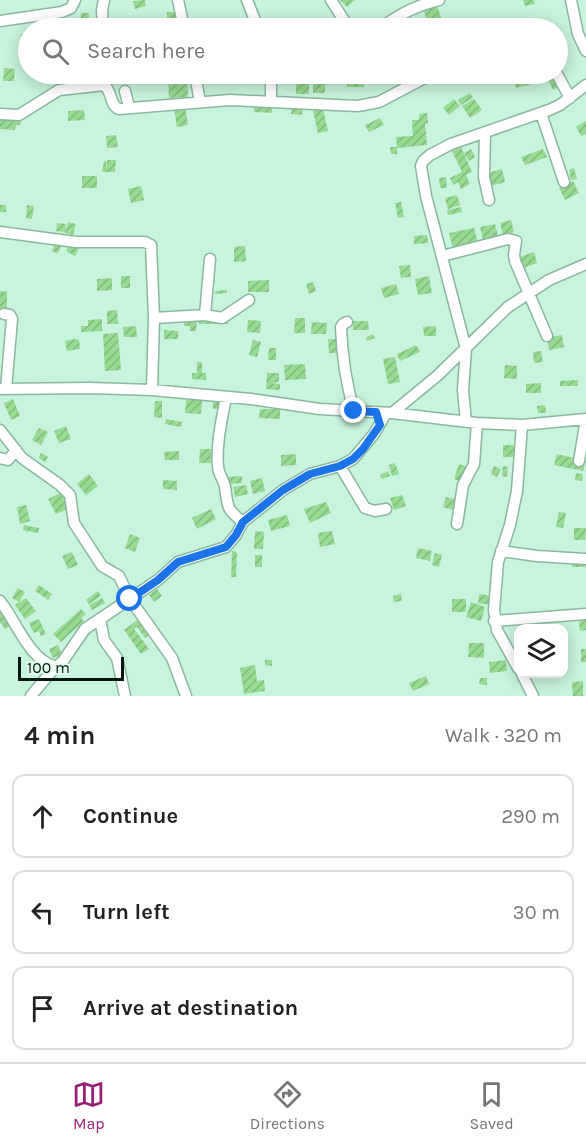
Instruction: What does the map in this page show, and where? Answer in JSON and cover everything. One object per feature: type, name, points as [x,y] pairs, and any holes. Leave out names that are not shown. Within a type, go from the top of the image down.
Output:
[{"type":"street","points":[[21,18],[62,12],[71,8],[75,0]]},
{"type":"street","points":[[102,18],[104,0]]},
{"type":"street","points":[[178,0],[182,18]]},
{"type":"street","points":[[247,0],[254,18]]},
{"type":"street","points":[[331,0],[343,18]]},
{"type":"street","points":[[396,18],[422,4],[439,0]]},
{"type":"street","points":[[571,0],[578,34],[586,51]]},
{"type":"street","points":[[0,21],[18,18]]},
{"type":"street","points":[[197,84],[201,102]]},
{"type":"street","points":[[271,84],[271,101]]},
{"type":"street","points":[[0,114],[19,115],[55,92],[87,86],[104,85],[108,88],[115,108],[119,109],[201,102],[271,101],[338,106],[370,104],[411,84]]},
{"type":"street","points":[[562,84],[570,98]]},
{"type":"street","points":[[457,524],[463,485],[474,465],[472,422],[463,390],[466,349],[426,196],[421,166],[423,161],[440,150],[471,136],[541,113],[570,98],[586,85]]},
{"type":"street","points":[[124,91],[129,107]]},
{"type":"street","points":[[541,113],[564,182]]},
{"type":"street","points":[[485,132],[484,172],[489,200]]},
{"type":"street","points":[[0,232],[76,242],[145,242],[151,245],[154,318],[152,390]]},
{"type":"street","points":[[442,256],[513,239],[516,241],[515,261],[527,294],[547,336]]},
{"type":"street","points":[[205,315],[210,259]]},
{"type":"street","points":[[31,696],[57,667],[85,629],[158,580],[178,562],[226,547],[243,522],[301,478],[340,466],[358,454],[380,425],[384,413],[437,376],[508,307],[549,279],[586,264]]},
{"type":"street","points":[[154,318],[205,315],[225,317],[249,300]]},
{"type":"street","points":[[4,314],[10,315],[12,319],[3,389],[152,390],[320,409],[522,425],[586,418],[579,461]]},
{"type":"street","points":[[347,322],[341,327],[342,355],[344,373],[354,411]]},
{"type":"street","points":[[226,397],[220,431],[218,467],[225,485],[228,507],[232,514],[243,522]]},
{"type":"street","points":[[514,660],[494,621],[496,572],[516,500],[522,425]]},
{"type":"street","points":[[0,430],[30,465],[68,492],[72,500],[74,523],[102,566],[119,576],[130,599],[172,657],[186,696]]},
{"type":"street","points":[[0,458],[8,460],[16,450]]},
{"type":"street","points":[[340,466],[365,508],[375,511],[386,509]]},
{"type":"street","points":[[501,551],[586,559]]},
{"type":"street","points":[[0,601],[16,623],[30,650],[48,664],[57,667]]},
{"type":"street","points":[[494,621],[586,614]]},
{"type":"street","points":[[100,619],[104,640],[117,658],[125,696]]},
{"type":"street","points":[[524,678],[533,696]]},
{"type":"building","points":[[145,0],[146,6],[135,9],[133,1]]},
{"type":"building","points":[[340,0],[355,0],[347,7]]},
{"type":"building","points":[[523,0],[534,0],[535,4],[525,6]]},
{"type":"building","points":[[437,6],[441,18],[426,18],[424,11]]},
{"type":"building","points":[[167,12],[177,12],[177,18],[167,18]]},
{"type":"building","points":[[81,13],[89,13],[89,18],[81,18]]},
{"type":"building","points":[[4,68],[15,69],[14,81],[3,81]]},
{"type":"building","points":[[168,84],[187,84],[188,97],[169,98]]},
{"type":"building","points":[[296,84],[309,84],[309,94],[296,94]]},
{"type":"building","points":[[313,84],[325,84],[325,93],[313,93]]},
{"type":"building","points":[[347,84],[364,84],[364,87],[347,87]]},
{"type":"building","points":[[515,84],[532,84],[516,88]]},
{"type":"building","points":[[550,84],[564,84],[553,90]]},
{"type":"building","points":[[470,93],[473,98],[461,105],[458,100]]},
{"type":"building","points":[[454,99],[460,106],[449,115],[443,108]]},
{"type":"building","points":[[474,99],[482,110],[470,118],[462,106]]},
{"type":"building","points":[[254,100],[272,101],[272,113],[254,112]]},
{"type":"building","points":[[292,104],[303,105],[302,115],[291,114]]},
{"type":"building","points":[[185,106],[188,125],[177,127],[174,108]]},
{"type":"building","points":[[323,109],[328,131],[318,133],[313,111]]},
{"type":"building","points":[[84,110],[85,120],[68,121],[68,111]]},
{"type":"building","points":[[427,113],[428,123],[425,124],[427,145],[397,148],[396,137],[413,136],[412,120],[419,120],[419,114]]},
{"type":"building","points":[[0,115],[21,117],[20,125],[16,125],[15,130],[0,129]]},
{"type":"building","points":[[380,118],[384,125],[369,132],[365,125]]},
{"type":"building","points":[[586,121],[586,134],[581,136],[576,127]]},
{"type":"building","points":[[116,135],[118,147],[107,148],[106,136]]},
{"type":"building","points":[[390,147],[397,147],[397,154],[391,154]]},
{"type":"building","points":[[461,147],[472,172],[466,175],[470,184],[461,189],[458,182],[453,185],[450,178],[462,172],[452,151]]},
{"type":"building","points":[[471,149],[475,157],[469,161],[464,153]]},
{"type":"building","points":[[543,149],[547,157],[525,165],[521,157]]},
{"type":"building","points":[[107,160],[116,160],[115,172],[102,172],[104,161],[106,161],[107,168]]},
{"type":"building","points":[[574,168],[577,179],[571,180],[569,170]]},
{"type":"building","points":[[502,169],[505,182],[491,186],[488,173]]},
{"type":"building","points":[[82,176],[97,176],[97,188],[82,188]]},
{"type":"building","points":[[446,177],[447,188],[440,188],[439,178]]},
{"type":"building","points":[[573,181],[579,193],[565,200],[559,188]]},
{"type":"building","points":[[141,186],[144,200],[131,203],[128,189]]},
{"type":"building","points":[[457,195],[460,205],[448,209],[445,198]]},
{"type":"building","points":[[401,202],[404,217],[398,218],[395,203]]},
{"type":"building","points":[[0,205],[6,205],[6,212],[0,212]]},
{"type":"building","points":[[27,205],[34,206],[32,219],[26,218]]},
{"type":"building","points":[[461,207],[462,212],[448,215],[447,210]]},
{"type":"building","points":[[511,220],[514,232],[503,235],[500,223]]},
{"type":"building","points":[[68,222],[76,224],[73,235],[65,233]]},
{"type":"building","points":[[57,223],[66,224],[65,232],[56,231]]},
{"type":"building","points":[[495,224],[498,236],[483,240],[480,227]]},
{"type":"building","points":[[474,228],[478,243],[453,249],[449,233]]},
{"type":"building","points":[[427,235],[428,243],[414,244],[414,236]]},
{"type":"building","points":[[71,243],[79,248],[75,256],[66,251]]},
{"type":"building","points":[[55,244],[61,246],[58,253],[52,251]]},
{"type":"building","points":[[245,246],[246,261],[234,262],[234,247]]},
{"type":"building","points":[[534,252],[537,263],[523,268],[520,257]]},
{"type":"building","points":[[410,265],[411,277],[401,278],[399,266]]},
{"type":"building","points":[[121,276],[130,276],[130,288],[121,288]]},
{"type":"building","points":[[429,276],[432,293],[418,295],[415,279]]},
{"type":"building","points":[[112,278],[112,290],[97,291],[97,279]]},
{"type":"building","points":[[269,280],[269,292],[248,292],[248,281]]},
{"type":"building","points":[[313,282],[316,291],[309,294],[306,284]]},
{"type":"building","points":[[396,284],[399,294],[384,298],[381,288]]},
{"type":"building","points":[[227,290],[227,293],[215,294],[215,291]]},
{"type":"building","points":[[0,291],[7,292],[7,308],[0,308]]},
{"type":"building","points":[[117,310],[118,324],[107,324],[107,311]]},
{"type":"building","points":[[199,315],[228,316],[228,324],[199,324]]},
{"type":"building","points":[[295,318],[305,318],[305,333],[294,333]]},
{"type":"building","points":[[102,319],[102,331],[81,332],[81,326],[88,326],[88,320]]},
{"type":"building","points":[[184,320],[197,321],[196,331],[190,331],[190,326],[184,326]]},
{"type":"building","points":[[248,320],[261,321],[260,333],[247,332]]},
{"type":"building","points":[[353,321],[368,321],[369,330],[353,330]]},
{"type":"building","points":[[312,322],[327,323],[326,334],[311,334]]},
{"type":"building","points":[[136,326],[137,337],[124,337],[123,327]]},
{"type":"building","points":[[436,326],[436,336],[424,336],[423,327]]},
{"type":"building","points":[[164,330],[178,331],[178,339],[164,339]]},
{"type":"building","points":[[118,333],[121,370],[105,371],[103,334]]},
{"type":"building","points":[[373,334],[375,338],[367,341],[366,337]]},
{"type":"building","points":[[562,335],[564,347],[549,350],[547,338]]},
{"type":"building","points":[[328,339],[340,339],[341,353],[329,353]]},
{"type":"building","points":[[79,340],[80,349],[67,351],[65,341]]},
{"type":"building","points":[[253,340],[261,342],[257,357],[249,355]]},
{"type":"building","points":[[416,345],[420,352],[400,361],[397,354]]},
{"type":"building","points":[[269,348],[276,348],[276,360],[268,360]]},
{"type":"building","points":[[541,351],[543,362],[534,363],[533,352]]},
{"type":"building","points":[[395,357],[400,382],[388,384],[383,359]]},
{"type":"building","points":[[197,362],[202,362],[202,373],[206,373],[206,380],[192,379],[192,373],[197,373]]},
{"type":"building","points":[[305,364],[306,379],[285,380],[284,365]]},
{"type":"building","points":[[505,365],[517,366],[517,379],[504,378]]},
{"type":"building","points":[[267,373],[279,373],[279,382],[270,383],[280,384],[280,390],[266,389]]},
{"type":"building","points":[[578,380],[578,386],[560,386],[560,381]]},
{"type":"building","points":[[541,383],[541,393],[526,393],[526,384]]},
{"type":"building","points":[[13,399],[20,416],[11,420],[4,403]]},
{"type":"building","points":[[186,400],[202,400],[201,414],[185,413]]},
{"type":"building","points":[[213,400],[224,401],[223,409],[213,409]]},
{"type":"building","points":[[155,401],[162,401],[162,418],[154,417]]},
{"type":"building","points":[[545,405],[546,413],[538,413],[537,406]]},
{"type":"building","points":[[260,409],[280,409],[280,419],[259,418]]},
{"type":"building","points":[[166,419],[182,422],[181,427],[165,424]]},
{"type":"building","points":[[66,426],[71,439],[59,443],[54,431]]},
{"type":"building","points":[[39,428],[48,432],[41,445],[32,440]]},
{"type":"building","points":[[503,445],[518,445],[518,457],[503,457]]},
{"type":"building","points":[[200,449],[211,449],[211,463],[199,463]]},
{"type":"building","points":[[179,451],[179,460],[165,460],[164,452]]},
{"type":"building","points":[[41,453],[48,457],[45,462],[39,458]]},
{"type":"building","points":[[296,454],[296,465],[281,466],[281,455]]},
{"type":"building","points":[[557,454],[586,461],[583,471],[554,465]]},
{"type":"building","points":[[395,463],[399,474],[392,476],[389,465]]},
{"type":"building","points":[[459,464],[468,467],[462,482],[454,479]]},
{"type":"building","points":[[494,466],[501,469],[497,477],[491,474]]},
{"type":"building","points":[[503,466],[508,467],[507,477],[502,476]]},
{"type":"building","points":[[388,471],[390,476],[382,479],[380,475]]},
{"type":"building","points":[[576,473],[583,474],[582,481],[575,480]]},
{"type":"building","points":[[89,474],[98,486],[86,495],[77,484]]},
{"type":"building","points":[[242,476],[242,483],[229,484],[228,477]]},
{"type":"building","points":[[262,478],[265,491],[253,494],[250,481]]},
{"type":"building","points":[[163,480],[177,481],[177,490],[163,489]]},
{"type":"building","points":[[246,485],[248,494],[235,497],[233,487]]},
{"type":"building","points":[[61,493],[68,509],[56,514],[48,499]]},
{"type":"building","points":[[402,495],[406,506],[394,510],[390,498]]},
{"type":"building","points":[[446,497],[462,501],[459,512],[443,507]]},
{"type":"building","points":[[326,502],[331,513],[310,523],[304,509]]},
{"type":"building","points":[[26,505],[30,521],[20,524],[17,507]]},
{"type":"building","points":[[211,509],[216,519],[197,529],[192,518]]},
{"type":"building","points":[[559,512],[566,513],[563,528],[556,527]]},
{"type":"building","points":[[287,515],[290,526],[271,531],[268,520]]},
{"type":"building","points":[[24,525],[39,528],[38,533],[23,530]]},
{"type":"building","points":[[574,528],[586,528],[585,540],[574,540]]},
{"type":"building","points":[[255,531],[264,532],[263,549],[254,549]]},
{"type":"building","points":[[332,531],[335,544],[320,547],[318,533]]},
{"type":"building","points":[[130,534],[140,538],[135,552],[125,548]]},
{"type":"building","points":[[418,548],[432,551],[430,561],[416,558]]},
{"type":"building","points":[[232,551],[237,552],[236,577],[231,577]]},
{"type":"building","points":[[72,552],[78,565],[68,569],[62,556]]},
{"type":"building","points":[[435,553],[442,555],[439,567],[432,565]]},
{"type":"building","points":[[255,555],[262,555],[262,567],[255,567]]},
{"type":"building","points":[[572,561],[586,561],[585,567],[572,567]]},
{"type":"building","points":[[39,585],[52,594],[48,600],[35,591]]},
{"type":"building","points":[[18,588],[25,592],[19,602],[12,598]]},
{"type":"building","points":[[157,589],[162,596],[154,602],[149,595]]},
{"type":"building","points":[[98,591],[101,596],[89,604],[86,600]]},
{"type":"building","points":[[401,594],[402,601],[394,602],[393,596]]},
{"type":"building","points":[[479,594],[492,596],[491,605],[478,603]]},
{"type":"building","points":[[26,598],[36,611],[25,619],[15,605]]},
{"type":"building","points":[[102,598],[105,603],[92,610],[89,605]]},
{"type":"building","points":[[452,599],[466,599],[466,612],[452,612]]},
{"type":"building","points":[[471,602],[485,607],[481,621],[466,617]]},
{"type":"building","points":[[0,605],[17,622],[5,629],[0,622]]},
{"type":"building","points":[[81,609],[86,614],[81,618],[84,621],[61,642],[53,634]]},
{"type":"building","points":[[39,619],[46,634],[41,636],[39,631],[34,633],[29,623]]},
{"type":"building","points":[[139,619],[152,633],[145,638],[137,627],[134,629],[149,649],[141,654],[124,630]]},
{"type":"building","points":[[586,620],[586,630],[580,631],[579,621]]},
{"type":"building","points":[[469,643],[484,643],[484,658],[468,657]]},
{"type":"building","points":[[58,645],[62,655],[53,658],[49,649]]},
{"type":"building","points":[[581,649],[586,649],[586,662],[581,662]]},
{"type":"building","points":[[265,660],[272,660],[272,666],[265,665]]},
{"type":"building","points":[[506,660],[507,671],[490,673],[489,662]]},
{"type":"building","points":[[255,665],[257,681],[264,680],[265,691],[244,694],[240,668]]},
{"type":"building","points":[[426,676],[429,684],[413,691],[409,683]]},
{"type":"building","points":[[480,678],[487,678],[487,685],[479,684]]},
{"type":"building","points":[[583,681],[583,696],[573,696],[572,682]]},
{"type":"route","points":[[130,599],[158,580],[178,562],[226,547],[232,542],[243,522],[283,490],[310,474],[332,469],[353,459],[380,425],[376,412],[354,411]]}]
